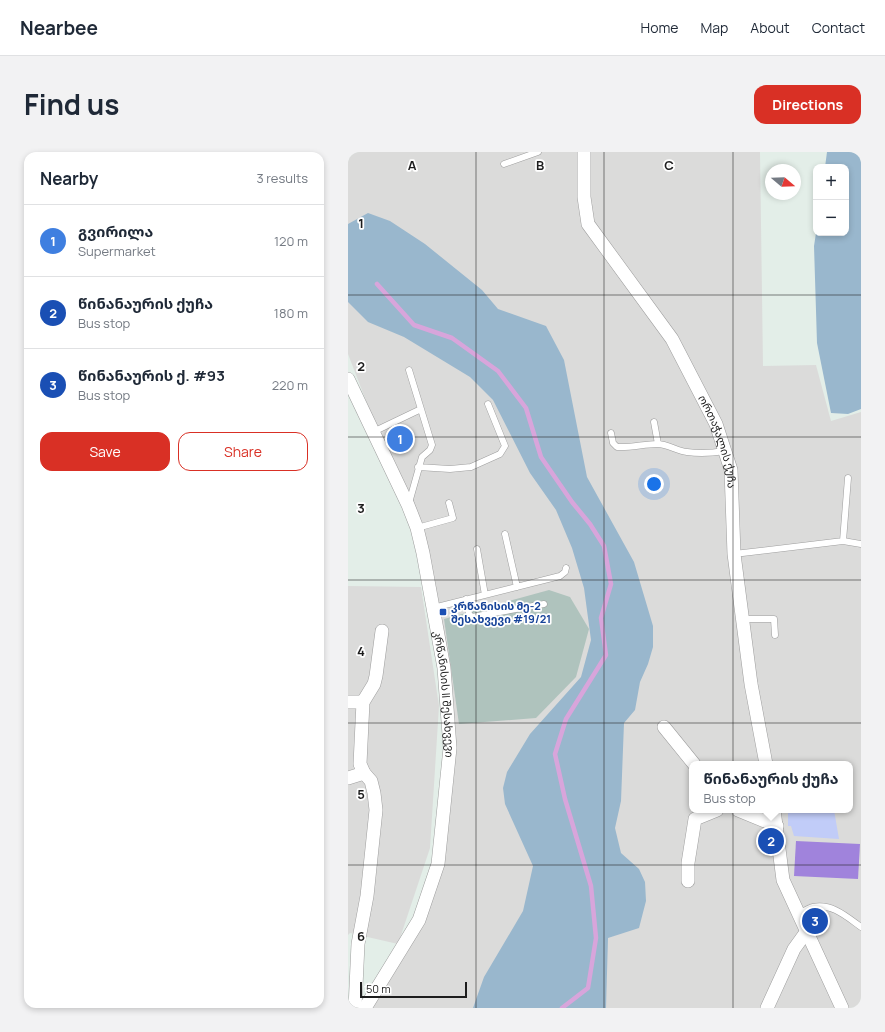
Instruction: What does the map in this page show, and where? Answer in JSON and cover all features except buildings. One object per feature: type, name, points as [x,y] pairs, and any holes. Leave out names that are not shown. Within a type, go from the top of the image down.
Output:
[{"type":"street","name":"ორთაჭალის ქუჩა","points":[[584,152],[584,197],[588,224],[672,339],[716,424],[731,470],[734,554],[751,684],[765,761]]},
{"type":"street","name":"კრწანისის II შესახვევი","points":[[348,379],[408,505],[417,528],[444,668],[450,748],[438,864],[419,920],[365,1008]]},
{"type":"street","points":[[354,1008],[358,944],[367,896],[376,810],[371,781],[364,773],[360,764],[363,702],[374,684],[382,631]]},
{"type":"street","points":[[348,702],[363,702]]},
{"type":"street","points":[[664,727],[692,761]]},
{"type":"street","points":[[348,778],[364,773]]},
{"type":"street","points":[[688,881],[688,863],[695,819],[710,813]]},
{"type":"street","points":[[745,813],[777,826]]},
{"type":"street","points":[[775,813],[783,880],[798,914],[808,931],[842,1008]]},
{"type":"street","points":[[767,1008],[794,949],[808,931]]},
{"type":"lane","points":[[504,164],[538,152]]},
{"type":"lane","points":[[408,505],[422,457],[430,450],[432,445],[409,370]]},
{"type":"lane","points":[[418,467],[450,469],[471,467],[500,454],[505,446],[488,404]]},
{"type":"lane","points":[[373,432],[421,409]]},
{"type":"lane","points":[[654,422],[658,444]]},
{"type":"lane","points":[[611,433],[613,443],[617,447],[627,448],[658,444],[686,452],[714,453],[725,451]]},
{"type":"lane","points":[[843,541],[848,478]]},
{"type":"lane","points":[[417,528],[453,518],[449,503]]},
{"type":"lane","points":[[505,534],[517,587]]},
{"type":"lane","points":[[734,554],[843,541],[861,544]]},
{"type":"lane","points":[[477,549],[485,595]]},
{"type":"lane","points":[[433,608],[560,576],[565,572],[566,568]]},
{"type":"lane","points":[[466,599],[469,614],[472,617],[544,604]]},
{"type":"lane","points":[[743,619],[774,619],[775,635]]},
{"type":"lane","points":[[798,914],[812,907],[826,907],[837,910],[861,927]]},
{"type":"shaded area","points":[[348,152],[760,152],[763,366],[816,365],[831,421],[861,412],[861,1008],[368,1008],[443,865],[456,752],[424,551],[348,354]]},
{"type":"shaded area","points":[[827,152],[861,152],[861,409],[848,414],[831,413],[817,343],[814,246],[816,236],[849,236],[849,164],[825,164]]},
{"type":"shaded area","points":[[368,213],[390,221],[425,244],[482,290],[498,309],[546,326],[564,360],[587,477],[634,562],[653,626],[653,647],[648,664],[640,682],[635,710],[624,723],[621,801],[615,828],[621,853],[639,869],[645,882],[646,901],[639,928],[608,938],[606,1008],[473,1008],[484,977],[523,911],[533,866],[505,804],[503,788],[507,772],[530,734],[581,677],[591,640],[584,588],[572,548],[556,510],[530,473],[493,400],[470,377],[404,337],[368,322],[348,302],[348,224]]},
{"type":"shaded area","points":[[348,586],[421,587],[439,706],[430,848],[398,944],[350,933],[348,935]]},
{"type":"shaded area","points":[[549,590],[570,597],[589,629],[576,677],[536,718],[459,724],[444,619]]},
{"type":"shaded area","points":[[788,813],[835,813],[839,839],[794,836],[791,826],[788,826]]},
{"type":"shaded area","points":[[796,841],[860,844],[858,879],[794,876]]},
{"type":"waterway","points":[[377,284],[414,325],[452,338],[498,371],[526,408],[541,457],[572,502],[590,524],[604,546],[611,584],[601,618],[606,655],[566,719],[555,754],[565,799],[591,886],[596,938],[588,988],[562,1008]]},
{"type":"place","name":"გვირილა","points":[[400,439]]},
{"type":"place","name":"კრწანისის მე-2 შესახვევი #19/21","points":[[443,612]]},
{"type":"place","name":"წინანაურის ქუჩა","points":[[771,841]]},
{"type":"place","name":"წინანაურის ქ. #93","points":[[815,921]]}]
